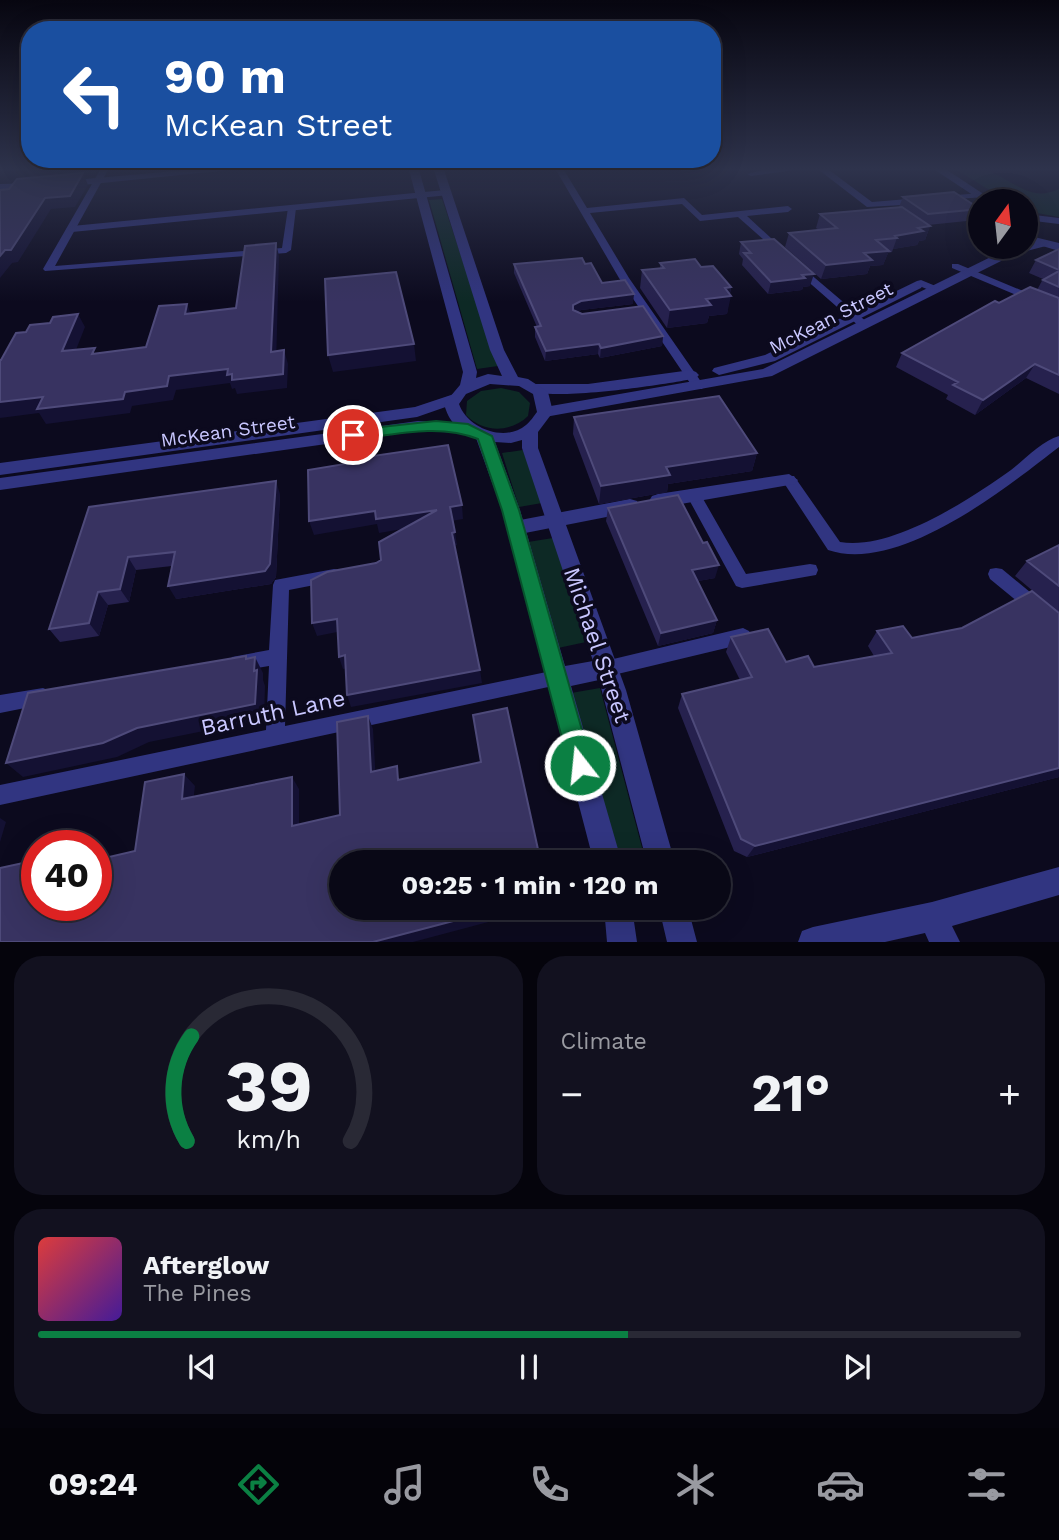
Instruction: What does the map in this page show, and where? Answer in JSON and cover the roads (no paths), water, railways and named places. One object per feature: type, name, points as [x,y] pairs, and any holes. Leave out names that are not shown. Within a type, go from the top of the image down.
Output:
[{"type":"street","points":[[72,229],[230,214]]},
{"type":"street","points":[[425,214],[470,372],[467,386]]},
{"type":"street","points":[[452,214],[497,350],[512,379]]},
{"type":"street","points":[[1038,217],[1059,221]]},
{"type":"street","points":[[1038,242],[1059,247]]},
{"type":"street","name":"McKean Street","points":[[545,412],[612,393],[695,380],[767,373],[838,339],[886,300],[1011,251],[1042,244]]},
{"type":"street","name":"McKean Street","points":[[962,269],[977,259]]},
{"type":"street","name":"McKean Street","points":[[695,380],[754,364],[823,331],[900,307],[927,286]]},
{"type":"street","points":[[488,379],[512,379],[536,389],[545,412],[530,429],[508,436],[484,436],[463,428],[454,419],[451,409],[454,399],[467,386],[488,379]]},
{"type":"street","name":"McKean Street","points":[[536,389],[612,393]]},
{"type":"street","name":"McKean Street","points":[[1,476],[300,435],[417,412],[454,399]]},
{"type":"street","name":"McKean Street","points":[[300,435],[418,426],[463,428]]},
{"type":"street","name":"Michael Street","points":[[530,429],[530,447],[631,747],[658,850]]},
{"type":"street","points":[[484,436],[515,528],[604,850]]},
{"type":"street","points":[[515,528],[693,494],[789,480]]},
{"type":"street","points":[[556,678],[606,669]]},
{"type":"street","points":[[813,942],[939,929],[1059,881]]},
{"type":"street","points":[[619,920],[622,942]]},
{"type":"street","points":[[676,920],[682,942]]},
{"type":"lane","points":[[80,214],[48,269],[286,250],[291,214]]},
{"type":"lane","points":[[584,214],[624,278],[640,310],[695,380]]},
{"type":"lane","points":[[696,214],[700,218],[740,214],[858,321]]},
{"type":"lane","points":[[962,269],[1059,310]]},
{"type":"lane","points":[[624,278],[636,277]]},
{"type":"lane","points":[[886,300],[900,307]]},
{"type":"lane","points":[[823,331],[838,339]]},
{"type":"lane","points":[[790,348],[806,356]]},
{"type":"lane","points":[[754,364],[767,373]]},
{"type":"lane","points":[[789,480],[834,546],[853,550],[912,535],[971,506],[1059,440]]},
{"type":"lane","points":[[693,494],[742,581],[810,570]]},
{"type":"lane","points":[[275,737],[281,585],[347,573]]},
{"type":"lane","points":[[996,573],[1059,626]]},
{"type":"lane","points":[[606,669],[743,636]]},
{"type":"lane","points":[[225,665],[278,656]]},
{"type":"lane","name":"Barruth Lane","points":[[0,795],[556,678]]},
{"type":"lane","points":[[0,704],[66,693]]}]
